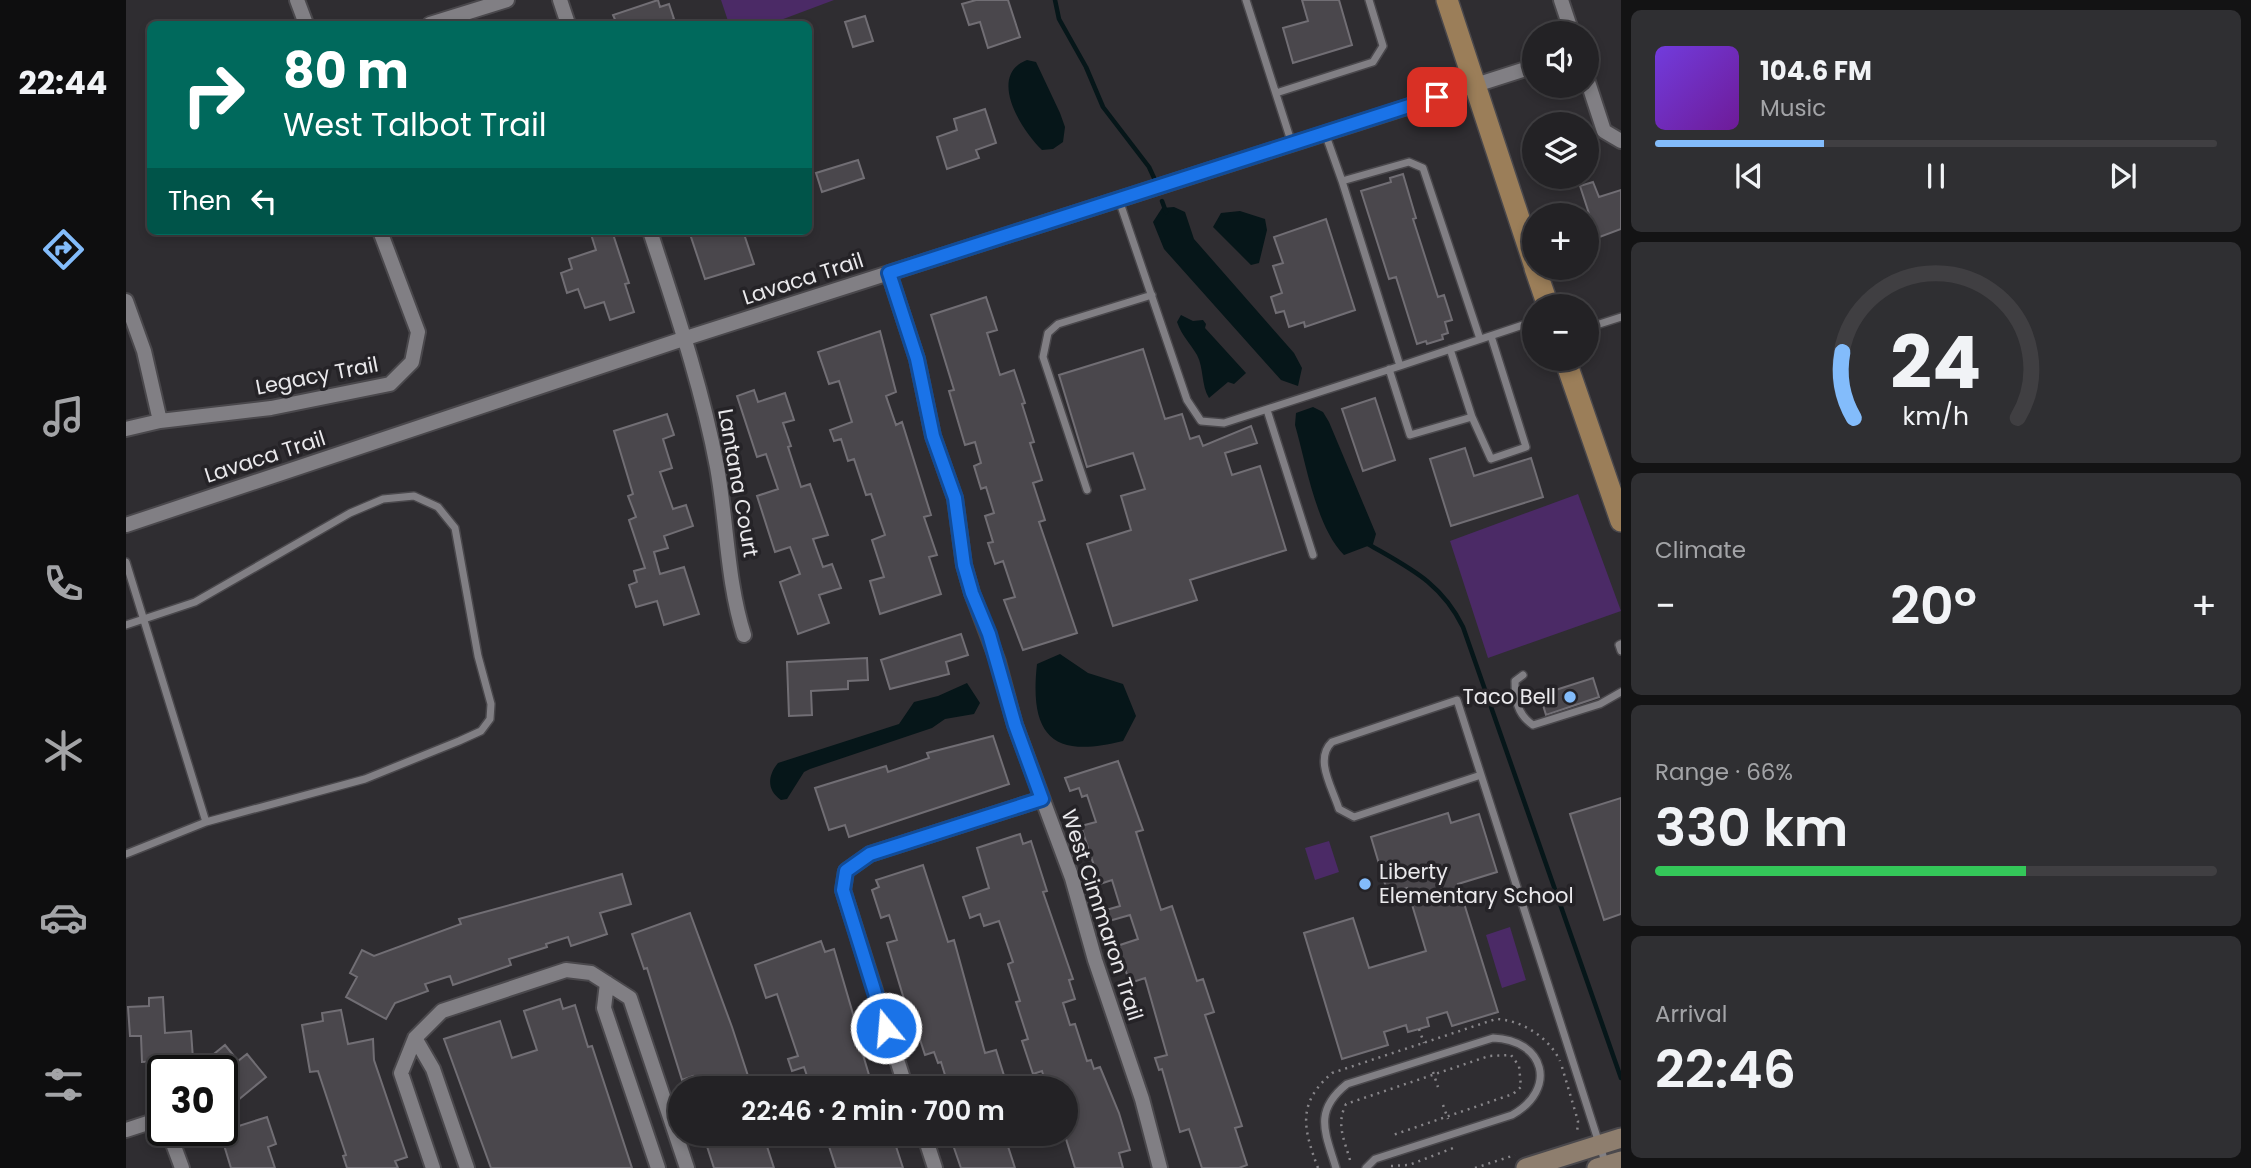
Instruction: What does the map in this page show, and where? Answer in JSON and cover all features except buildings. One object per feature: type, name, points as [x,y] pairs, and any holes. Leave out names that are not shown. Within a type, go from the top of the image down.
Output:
[{"type":"main road","points":[[1447,0],[1522,228]]},
{"type":"main road","points":[[1569,371],[1621,521]]},
{"type":"main road","points":[[1526,1168],[1621,1138]]},
{"type":"street","points":[[298,0],[305,21]]},
{"type":"street","points":[[440,21],[507,0]]},
{"type":"street","points":[[560,0],[567,21]]},
{"type":"street","points":[[1561,0],[1568,21]]},
{"type":"street","name":"Lavaca Trail","points":[[126,525],[684,339],[1522,70]]},
{"type":"street","points":[[1593,98],[1604,131],[1620,141]]},
{"type":"street","name":"Legacy Trail","points":[[126,429],[160,421],[271,408],[390,384],[412,362],[418,332],[382,235]]},
{"type":"street","name":"Lantana Court","points":[[651,235],[684,339],[712,444],[736,610],[744,635]]},
{"type":"street","name":"West Cimmaron Trail","points":[[889,273],[917,359],[933,436],[955,498],[964,565],[972,593],[989,634],[1015,725],[1072,878],[1095,960],[1142,1099],[1160,1168]]},
{"type":"street","points":[[126,302],[144,351],[160,421]]},
{"type":"street","points":[[902,1076],[843,890],[846,871],[870,854],[1042,799]]},
{"type":"street","points":[[433,1168],[401,1073],[415,1038],[442,1011],[529,980],[566,970],[592,973],[630,998],[687,1168]]},
{"type":"street","points":[[607,983],[604,1008],[658,1168]]},
{"type":"street","points":[[415,1038],[433,1069],[467,1168]]},
{"type":"street","points":[[126,1130],[147,1123]]},
{"type":"street","points":[[174,1146],[182,1168]]},
{"type":"street","points":[[927,1146],[935,1168]]},
{"type":"lane","points":[[1246,0],[1292,144]]},
{"type":"lane","points":[[1276,93],[1373,62],[1382,46],[1369,0]]},
{"type":"lane","points":[[1325,133],[1400,366]]},
{"type":"lane","points":[[1342,181],[1409,162],[1423,168],[1480,339]]},
{"type":"lane","points":[[1119,200],[1187,400],[1201,421],[1224,423],[1522,325]]},
{"type":"lane","points":[[1087,490],[1043,357],[1048,334],[1058,324],[1152,295]]},
{"type":"lane","points":[[1599,324],[1621,317]]},
{"type":"lane","points":[[1450,349],[1472,417],[1491,458],[1526,447],[1491,336]]},
{"type":"lane","points":[[1389,369],[1410,435],[1472,417]]},
{"type":"lane","points":[[1267,410],[1313,555]]},
{"type":"lane","points":[[126,625],[195,601],[351,513],[383,499],[414,496],[438,507],[455,528],[478,656],[491,704],[490,719],[481,731],[365,779],[206,822],[126,854]]},
{"type":"lane","points":[[126,562],[206,822]]},
{"type":"lane","points":[[1621,644],[1621,651]]},
{"type":"lane","points":[[1523,675],[1515,681],[1514,699],[1522,718],[1534,725],[1600,704],[1621,692]]},
{"type":"lane","points":[[1481,775],[1354,817],[1339,808],[1322,759],[1324,749],[1332,741],[1457,700],[1481,775],[1599,1145],[1608,1165]]},
{"type":"lane","points":[[1336,1168],[1324,1118],[1332,1095],[1347,1084],[1493,1038],[1523,1044],[1532,1053],[1541,1082],[1534,1098],[1525,1107],[1512,1115],[1375,1159],[1366,1168]]},
{"type":"path","points":[[1318,1168],[1307,1134],[1306,1115],[1315,1087],[1332,1073],[1471,1025],[1496,1019],[1514,1019],[1549,1045],[1559,1059],[1578,1121],[1579,1131],[1576,1136]]},
{"type":"path","points":[[1419,1029],[1423,1042]]},
{"type":"path","points":[[1350,1160],[1340,1126],[1340,1116],[1346,1104],[1434,1073],[1499,1055],[1511,1055],[1519,1066],[1521,1087],[1513,1094],[1393,1135]]},
{"type":"path","points":[[1434,1073],[1438,1087]]},
{"type":"path","points":[[1443,1104],[1448,1118]]},
{"type":"path","points":[[1386,1166],[1409,1165],[1456,1147]]},
{"type":"shaded area","points":[[721,0],[834,0],[778,21],[728,21]]},
{"type":"shaded area","points":[[1027,60],[1036,62],[1065,127],[1063,142],[1053,149],[1042,150],[1025,130],[1012,103],[1010,78],[1015,67]]},
{"type":"shaded area","points":[[1174,207],[1185,212],[1194,239],[1294,353],[1302,368],[1298,386],[1281,380],[1164,249],[1153,222],[1162,208]]},
{"type":"shaded area","points":[[1240,211],[1265,219],[1267,230],[1259,263],[1251,265],[1213,227],[1221,213]]},
{"type":"shaded area","points":[[1181,315],[1193,321],[1203,320],[1205,328],[1246,373],[1234,384],[1228,382],[1209,398],[1199,360],[1177,322]]},
{"type":"shaded area","points":[[1313,407],[1323,412],[1329,422],[1376,534],[1373,544],[1344,555],[1334,543],[1319,512],[1295,425],[1296,413]]},
{"type":"shaded area","points":[[1578,494],[1621,611],[1488,658],[1450,541]]},
{"type":"shaded area","points":[[1060,654],[1088,673],[1123,684],[1136,716],[1123,741],[1079,747],[1063,744],[1051,736],[1042,725],[1037,709],[1037,664]]},
{"type":"shaded area","points":[[967,683],[980,703],[974,714],[945,719],[932,728],[810,769],[804,772],[787,799],[781,800],[773,792],[770,782],[778,763],[899,724],[914,702],[938,696]]},
{"type":"shaded area","points":[[1329,841],[1339,872],[1315,880],[1305,848]]},
{"type":"shaded area","points":[[1510,927],[1526,980],[1502,988],[1486,935]]},
{"type":"waterway","points":[[1055,0],[1059,19],[1086,67],[1103,107],[1149,167],[1155,180]]},
{"type":"waterway","points":[[1162,201],[1166,212]]},
{"type":"waterway","points":[[1368,544],[1434,587],[1445,598],[1463,627],[1621,1078]]},
{"type":"place","name":"Taco Bell","points":[[1570,697]]},
{"type":"place","name":"Liberty Elementary School","points":[[1365,884]]},
{"type":"route","points":[[886,1028],[843,890],[846,871],[870,854],[1042,799],[1015,725],[989,634],[972,593],[964,565],[955,498],[933,436],[917,359],[889,273],[1437,97]]}]
